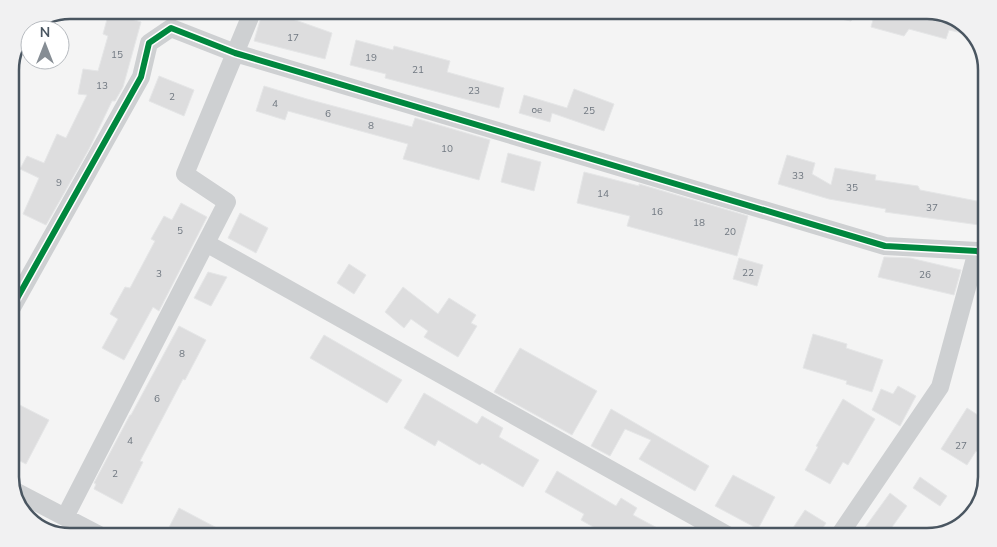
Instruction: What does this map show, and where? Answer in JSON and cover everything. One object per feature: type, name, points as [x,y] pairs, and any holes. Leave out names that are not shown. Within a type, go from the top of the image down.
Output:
[{"type":"street","points":[[65,517],[227,202],[185,174],[249,19]]},
{"type":"street","points":[[19,296],[141,77],[150,43],[171,28],[235,53],[885,246],[978,253]]},
{"type":"street","points":[[206,243],[715,528]]},
{"type":"street","points":[[844,528],[940,387],[978,266]]},
{"type":"street","points":[[22,495],[86,528]]},
{"type":"building","points":[[107,19],[131,19],[141,22],[123,87],[115,101],[112,101],[89,149],[46,225],[23,214],[39,178],[20,169],[27,156],[44,163],[57,134],[66,138],[87,95],[78,94],[83,69],[98,71],[108,36],[103,34]]},
{"type":"building","points":[[260,19],[292,19],[332,33],[325,59],[254,41]]},
{"type":"building","points":[[870,19],[934,19],[947,23],[962,33],[949,30],[946,39],[909,29],[904,36],[871,27],[873,20]]},
{"type":"building","points":[[356,40],[393,50],[394,46],[450,61],[447,72],[504,88],[499,108],[385,78],[386,74],[350,65]]},
{"type":"building","points":[[159,76],[194,90],[184,116],[149,101]]},
{"type":"building","points":[[264,86],[412,127],[415,118],[490,140],[479,180],[403,159],[408,144],[288,111],[285,120],[256,111]]},
{"type":"building","points":[[574,89],[614,104],[604,131],[552,113],[550,122],[519,113],[524,95],[567,108]]},
{"type":"building","points":[[508,153],[541,162],[534,191],[501,182]]},
{"type":"building","points":[[787,155],[815,163],[812,174],[831,185],[835,168],[876,175],[875,180],[918,186],[920,190],[978,201],[978,225],[885,212],[886,209],[829,199],[778,184]]},
{"type":"building","points":[[584,172],[639,186],[639,184],[748,216],[737,256],[627,226],[630,216],[577,203]]},
{"type":"building","points":[[181,203],[207,217],[159,311],[153,307],[124,360],[102,348],[118,319],[110,314],[125,287],[130,288],[155,241],[151,239],[164,216],[172,220]]},
{"type":"building","points":[[240,213],[268,228],[256,253],[228,238]]},
{"type":"building","points":[[884,257],[910,258],[961,270],[954,295],[878,277]]},
{"type":"building","points":[[739,258],[763,265],[757,286],[733,279]]},
{"type":"building","points":[[349,264],[366,275],[354,294],[337,283]]},
{"type":"building","points":[[208,272],[227,277],[211,306],[194,298]]},
{"type":"building","points":[[403,287],[438,314],[449,298],[476,315],[471,323],[477,326],[458,357],[424,337],[428,331],[411,319],[404,328],[385,312]]},
{"type":"building","points":[[179,326],[206,340],[185,380],[183,379],[140,461],[143,462],[122,504],[94,489],[96,484],[94,483]]},
{"type":"building","points":[[813,334],[847,344],[846,348],[883,360],[872,392],[846,384],[847,381],[803,368]]},
{"type":"building","points":[[324,335],[402,380],[387,403],[310,358]]},
{"type":"building","points":[[520,348],[597,391],[572,435],[494,392]]},
{"type":"building","points":[[898,386],[916,396],[900,426],[872,410],[881,389],[893,394]]},
{"type":"building","points":[[424,393],[477,424],[482,416],[503,428],[499,437],[539,460],[523,487],[482,463],[480,465],[438,440],[435,446],[404,428]]},
{"type":"building","points":[[843,399],[875,419],[848,465],[843,462],[830,484],[805,470],[818,447],[816,446]]},
{"type":"building","points":[[19,405],[49,420],[26,464],[19,460]]},
{"type":"building","points":[[967,408],[978,415],[978,452],[976,451],[967,465],[941,449]]},
{"type":"building","points":[[611,409],[709,466],[695,491],[639,459],[651,440],[625,429],[610,456],[591,446]]},
{"type":"building","points":[[557,471],[616,506],[621,498],[637,508],[633,515],[657,528],[595,528],[581,520],[584,514],[545,492]]},
{"type":"building","points":[[733,475],[775,497],[759,528],[715,506]]},
{"type":"building","points":[[920,477],[947,496],[940,506],[913,488]]},
{"type":"building","points":[[890,493],[907,506],[891,528],[865,528]]},
{"type":"building","points":[[179,508],[217,528],[169,528]]},
{"type":"building","points":[[805,510],[826,523],[823,528],[793,528]]},
{"type":"cycle path","points":[[19,295],[141,77],[149,43],[171,28],[235,53],[885,246],[978,252]]}]
